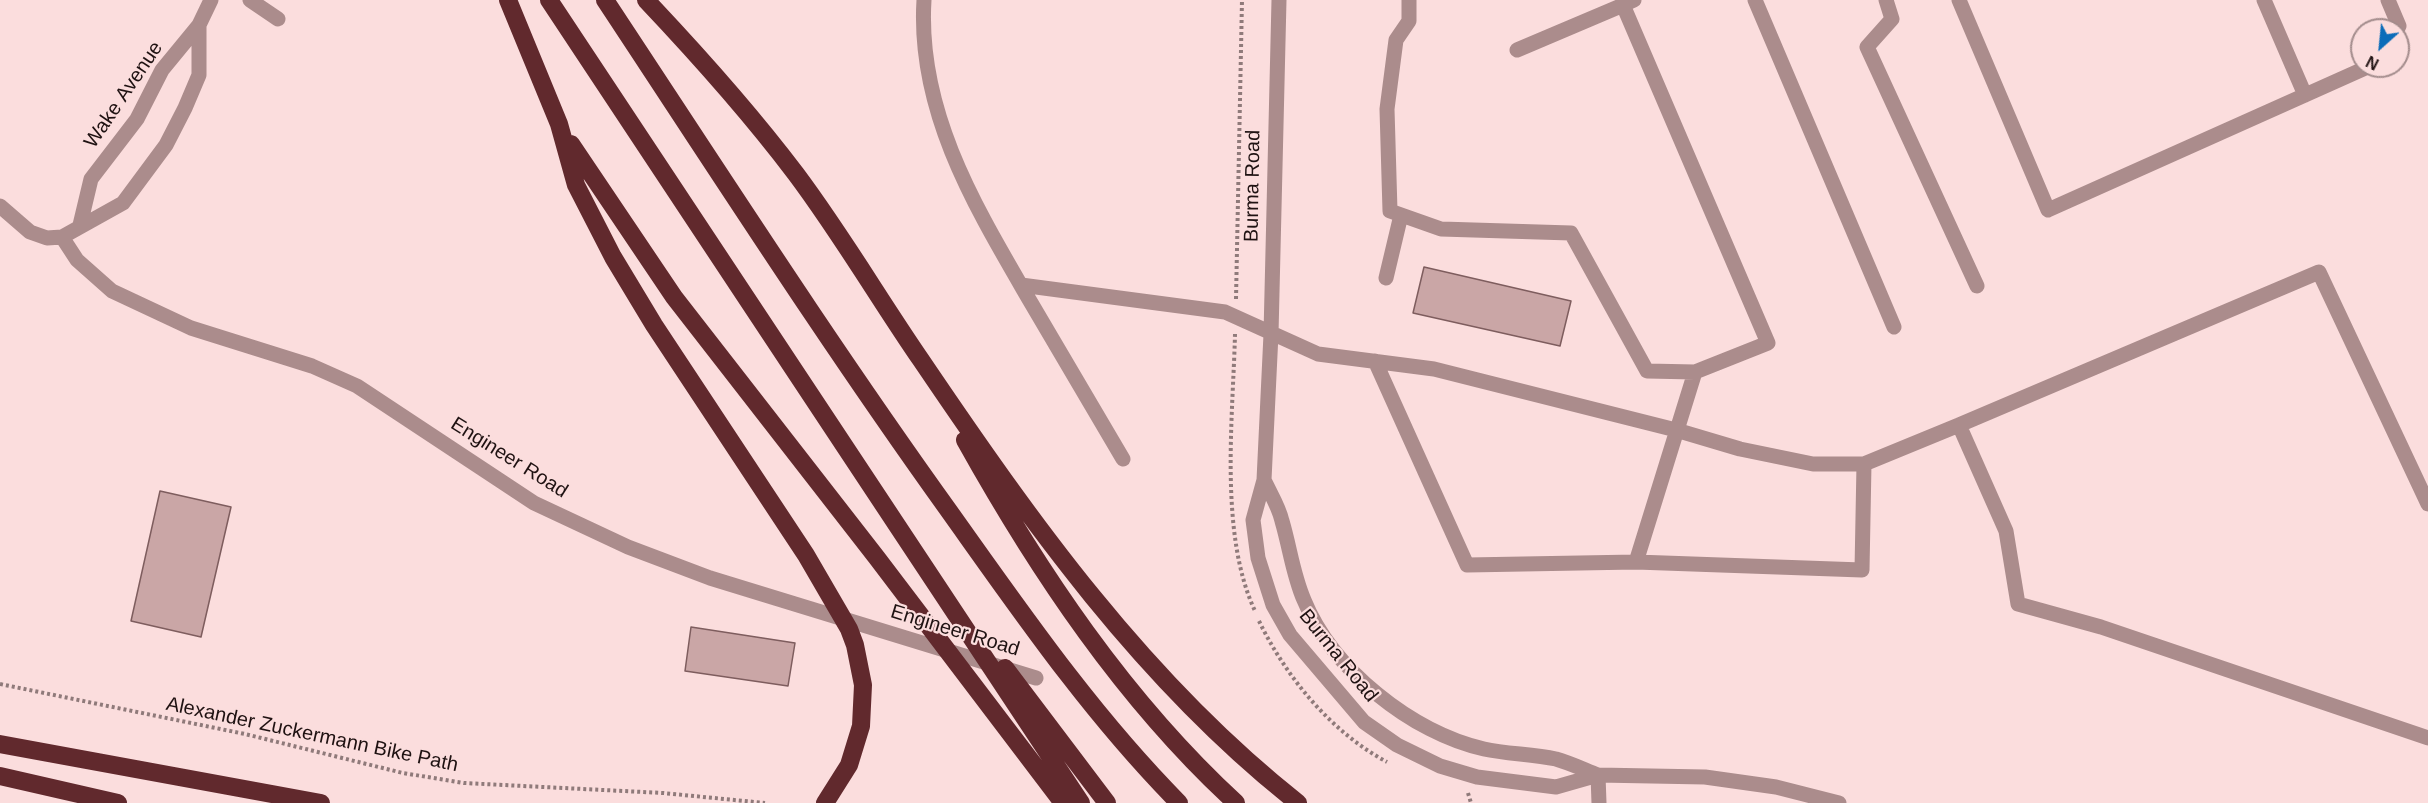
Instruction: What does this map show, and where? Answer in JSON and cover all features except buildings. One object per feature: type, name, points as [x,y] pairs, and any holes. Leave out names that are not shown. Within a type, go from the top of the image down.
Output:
[{"type":"highway","points":[[508,0],[559,124],[576,185],[613,257],[654,325],[818,574],[849,628],[863,685],[861,726],[849,765],[825,803]]},
{"type":"highway","points":[[549,0],[1081,803]]},
{"type":"highway","points":[[604,0],[848,367],[1028,623],[1111,729],[1179,803]]},
{"type":"highway","points":[[646,0],[719,80],[796,173],[921,362],[1033,519],[1100,608],[1190,706],[1298,803]]},
{"type":"highway","points":[[559,124],[674,297],[884,567],[1063,803]]},
{"type":"highway","points":[[921,362],[986,477],[1086,630],[1169,735],[1236,803]]},
{"type":"highway","points":[[887,511],[1107,803]]},
{"type":"highway","points":[[0,744],[321,803]]},
{"type":"highway","points":[[0,776],[118,803]]},
{"type":"street","name":"Wake Avenue","points":[[80,225],[91,179],[137,119],[162,70],[199,25],[211,0]]},
{"type":"street","points":[[250,0],[278,19]]},
{"type":"street","points":[[924,0],[922,27],[928,75],[941,125],[962,180],[1123,459]]},
{"type":"street","name":"Burma Road","points":[[1279,0],[1271,334],[1264,480],[1253,520],[1258,558],[1273,605],[1290,634],[1314,666],[1364,722],[1397,746],[1440,766],[1477,777],[1556,787],[1598,775],[1705,777],[1776,787],[1839,803]]},
{"type":"street","points":[[1409,0],[1409,21],[1396,40],[1387,109],[1389,211],[1441,229],[1572,233],[1647,371],[1695,372],[1767,343],[1629,3],[1517,50]]},
{"type":"street","points":[[1755,0],[1894,327]]},
{"type":"street","points":[[1886,0],[1892,19],[1867,47],[1977,286]]},
{"type":"street","points":[[1959,0],[2048,210],[2350,75]]},
{"type":"street","points":[[2264,0],[2305,95]]},
{"type":"street","points":[[2388,0],[2396,18]]},
{"type":"street","name":"Wake Avenue","points":[[62,237],[123,203],[166,145],[199,75],[199,25]]},
{"type":"street","points":[[0,206],[12,220],[30,232],[47,238],[62,237]]},
{"type":"street","points":[[1386,278],[1401,215]]},
{"type":"street","name":"Engineer Road","points":[[62,237],[77,260],[112,291],[191,328],[312,366],[357,386],[534,502],[628,547],[710,578],[1036,678]]},
{"type":"street","points":[[1021,285],[1119,296],[1225,312],[1318,354],[1434,369],[1676,430],[1740,449],[1813,464],[1863,464],[2319,272],[2428,504]]},
{"type":"street","points":[[1376,362],[1467,565],[1636,562],[1862,570],[1863,464]]},
{"type":"street","points":[[1636,562],[1695,372]]},
{"type":"street","points":[[1959,425],[2006,531],[2018,604],[2101,627],[2428,738]]},
{"type":"street","name":"Burma Road","points":[[1264,480],[1282,519],[1291,563],[1304,601],[1319,631],[1348,669],[1419,724],[1449,738],[1483,748],[1558,760],[1598,775]]},
{"type":"street","points":[[1598,775],[1599,803]]},
{"type":"path","points":[[1235,334],[1242,0]]},
{"type":"path","name":"Alexander Zuckermann Bike Path","points":[[0,684],[255,736],[403,773],[464,783],[663,794],[765,803]]},
{"type":"path","points":[[1468,793],[1471,803]]}]
